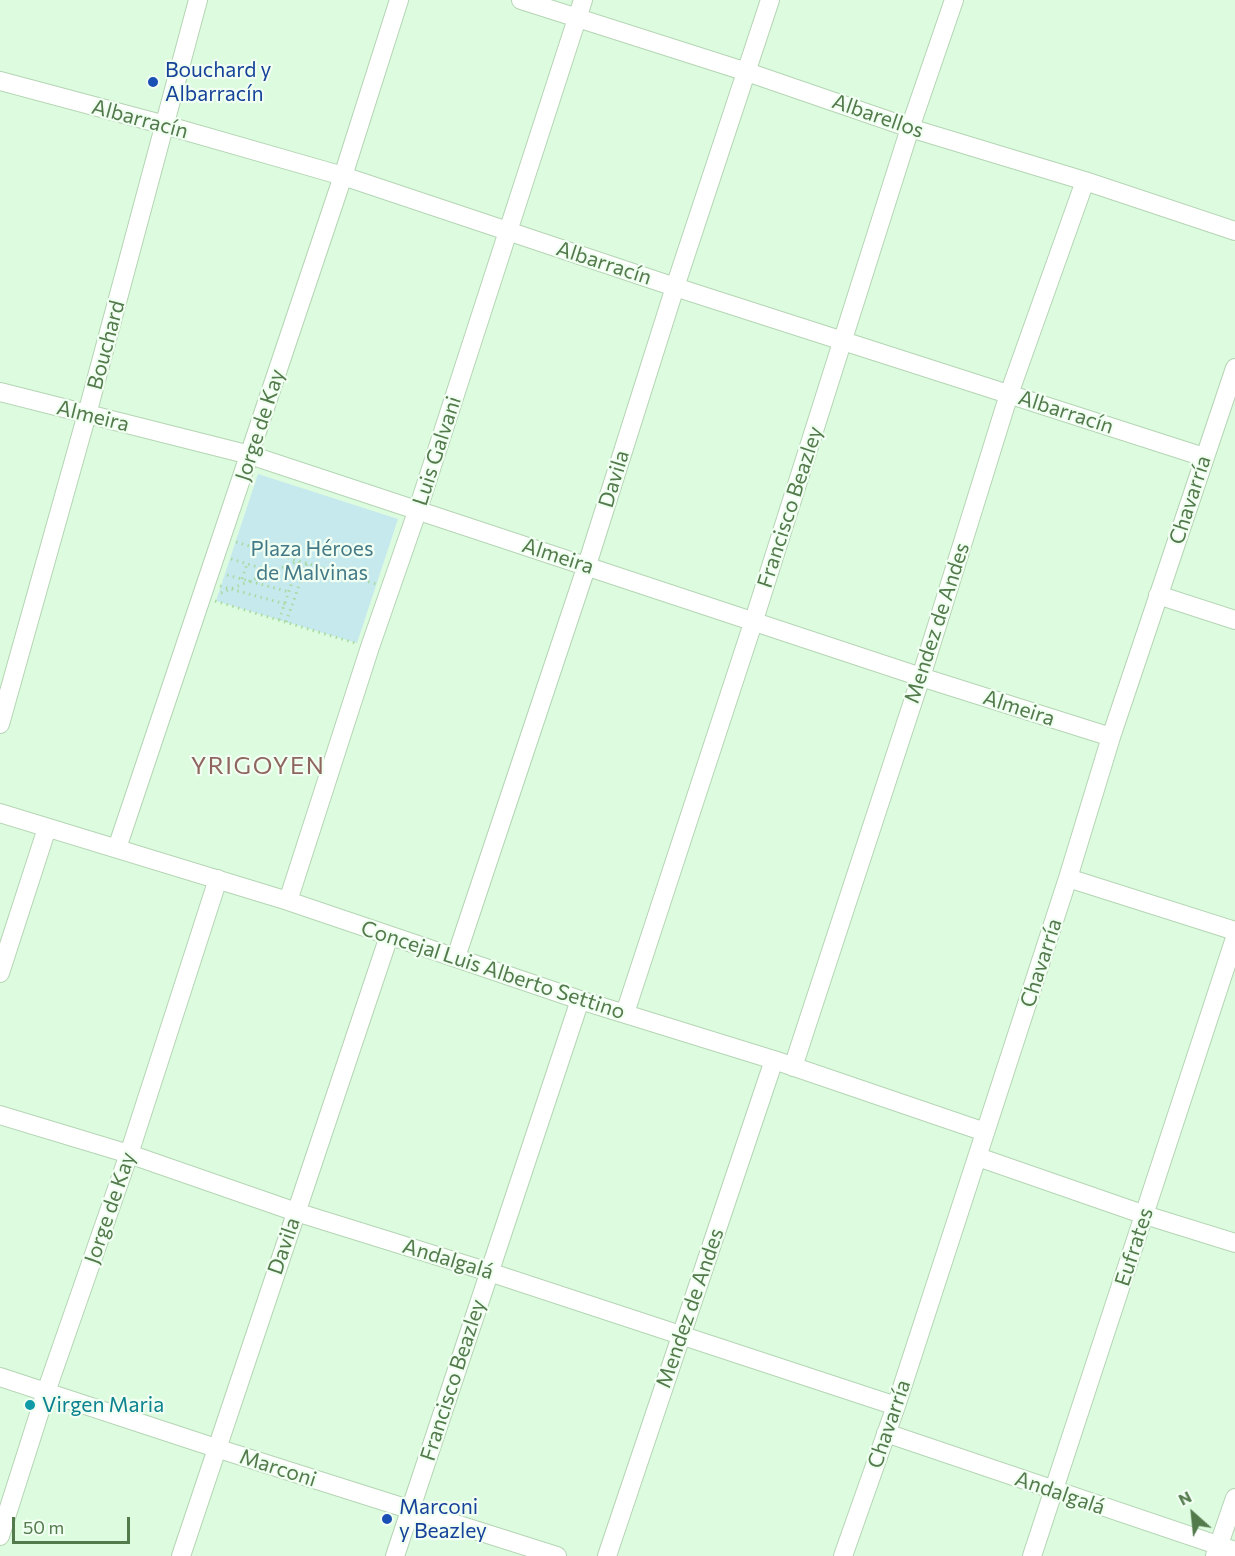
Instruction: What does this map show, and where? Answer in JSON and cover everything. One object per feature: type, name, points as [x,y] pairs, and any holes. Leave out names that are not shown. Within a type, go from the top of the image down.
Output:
[{"type":"street","name":"Bouchard","points":[[0,724],[87,414],[198,0]]},
{"type":"street","name":"Jorge de Kay","points":[[117,848],[211,573],[399,0]]},
{"type":"street","name":"Albarellos","points":[[521,0],[747,72],[910,128],[1085,181],[1235,231]]},
{"type":"street","name":"Luis Galvani","points":[[288,901],[583,0]]},
{"type":"street","name":"Davila","points":[[456,957],[587,565],[675,286],[770,0]]},
{"type":"street","name":"Francisco Beazley","points":[[625,1013],[754,620],[910,128],[954,0]]},
{"type":"street","name":"Albarracín","points":[[0,81],[343,176],[508,232],[1204,457]]},
{"type":"street","name":"Mendez de Andes","points":[[793,1067],[921,677],[1010,394],[1085,181]]},
{"type":"street","name":"Chavarría","points":[[843,1556],[896,1406],[1068,878],[1111,737],[1235,368]]},
{"type":"street","name":"Almeira","points":[[0,392],[250,455],[921,677],[1111,737]]},
{"type":"street","points":[[1158,595],[1235,620]]},
{"type":"street","name":"Concejal Luis Alberto Settino","points":[[0,813],[288,901],[580,1000],[774,1060],[985,1132]]},
{"type":"street","points":[[0,973],[47,828]]},
{"type":"street","points":[[1068,878],[1235,931]]},
{"type":"street","name":"Jorge de Kay","points":[[0,1536],[46,1392],[129,1154],[218,879]]},
{"type":"street","name":"Davila","points":[[181,1556],[389,936]]},
{"type":"street","name":"Eufrates","points":[[1032,1556],[1235,938]]},
{"type":"street","name":"Francisco Beazley","points":[[395,1556],[580,1000]]},
{"type":"street","name":"Mendez de Andes","points":[[607,1556],[774,1060]]},
{"type":"street","name":"Andalgalá","points":[[0,1115],[129,1154],[296,1212],[489,1272],[896,1406]]},
{"type":"street","points":[[978,1157],[1145,1215],[1235,1243]]},
{"type":"street","name":"Marconi","points":[[0,1377],[557,1556]]},
{"type":"street","name":"Andalgalá","points":[[886,1433],[1223,1551]]},
{"type":"street","points":[[1223,1551],[1235,1498]]},
{"type":"path","points":[[211,573],[299,561],[390,588]]},
{"type":"path","points":[[230,589],[299,561]]},
{"type":"path","points":[[279,620],[299,561]]},
{"type":"path","points":[[286,622],[307,563]]},
{"type":"path","points":[[211,573],[247,564],[273,572]]},
{"type":"path","points":[[242,579],[247,564]]},
{"type":"path","points":[[211,573],[289,592]]},
{"type":"path","points":[[211,573],[230,589],[285,603]]},
{"type":"path","points":[[211,573],[230,589]]},
{"type":"path","points":[[211,573],[279,620],[370,647]]},
{"type":"shaded area","points":[[0,0],[1235,0],[1235,1556],[0,1556]]},
{"type":"green space","name":"Plaza Héroes de Malvinas","points":[[258,474],[398,519],[357,643],[216,601]]},
{"type":"place","name":"Bouchard y Albarracín","points":[[153,82]]},
{"type":"place","name":"Virgen Maria","points":[[30,1405]]},
{"type":"place","name":"Marconi y Beazley","points":[[387,1519]]},
{"type":"district","name":"YRIGOYEN","points":[[258,766]]}]
